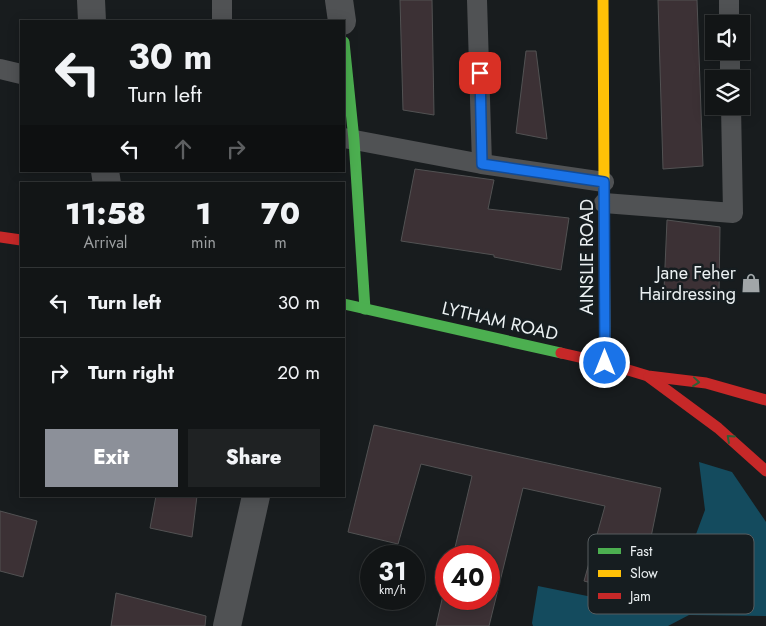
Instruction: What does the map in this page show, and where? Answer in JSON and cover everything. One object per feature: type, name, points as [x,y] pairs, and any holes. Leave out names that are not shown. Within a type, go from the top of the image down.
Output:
[{"type":"street","points":[[91,0],[92,20]]},
{"type":"street","points":[[339,0],[342,20]]},
{"type":"street","name":"AINSLIE ROAD","points":[[603,0],[605,363]]},
{"type":"street","points":[[345,61],[349,139],[365,309]]},
{"type":"street","points":[[0,236],[20,240]]},
{"type":"street","name":"LYTHAM ROAD","points":[[345,304],[605,363],[648,376],[706,382],[766,400]]},
{"type":"street","name":"LYTHAM ROAD","points":[[648,376],[718,428],[766,471]]},
{"type":"street","points":[[227,626],[256,497]]},
{"type":"lane","points":[[222,0],[222,20]]},
{"type":"lane","points":[[477,0],[482,164]]},
{"type":"lane","points":[[729,0],[729,15]]},
{"type":"lane","points":[[0,69],[20,74]]},
{"type":"lane","points":[[604,203],[733,213],[731,115]]},
{"type":"lane","points":[[349,139],[482,164],[604,182]]},
{"type":"shaded area","points":[[699,462],[732,472],[766,522],[766,616],[689,615],[668,626],[533,626],[538,586],[588,596],[588,614],[754,614],[754,534],[696,534],[705,510]]},
{"type":"building","points":[[400,0],[432,0],[434,115],[403,110]]},
{"type":"building","points":[[658,0],[697,0],[703,166],[663,169]]},
{"type":"building","points":[[526,51],[536,51],[547,139],[516,133]]},
{"type":"building","points":[[415,169],[494,180],[488,209],[569,218],[561,270],[494,257],[494,255],[401,241]]},
{"type":"building","points":[[667,220],[720,227],[719,293],[664,290]]},
{"type":"building","points":[[374,425],[661,488],[652,534],[597,534],[605,506],[523,488],[500,581],[500,545],[456,545],[472,476],[421,464],[398,544],[348,532]]},
{"type":"building","points":[[156,497],[197,497],[192,537],[150,528]]},
{"type":"building","points":[[0,511],[37,521],[23,577],[0,571]]},
{"type":"building","points":[[588,567],[588,582],[584,581]]},
{"type":"building","points":[[116,593],[206,616],[205,626],[111,626]]},
{"type":"building","points":[[440,610],[493,610],[489,626],[436,626]]},
{"type":"traffic: fast","points":[[345,52],[354,140],[365,309]]},
{"type":"traffic: fast","points":[[345,304],[561,353]]},
{"type":"traffic: slow","points":[[603,0],[605,363]]},
{"type":"traffic: jam","points":[[0,237],[20,240]]},
{"type":"traffic: jam","points":[[561,353],[605,363],[648,376],[706,383],[766,400]]},
{"type":"traffic: jam","points":[[649,377],[718,428],[766,471]]},
{"type":"place","name":"Jane Feher Hairdressing","points":[[751,283]]},
{"type":"route","points":[[480,73],[482,164],[604,182],[605,363]]}]
